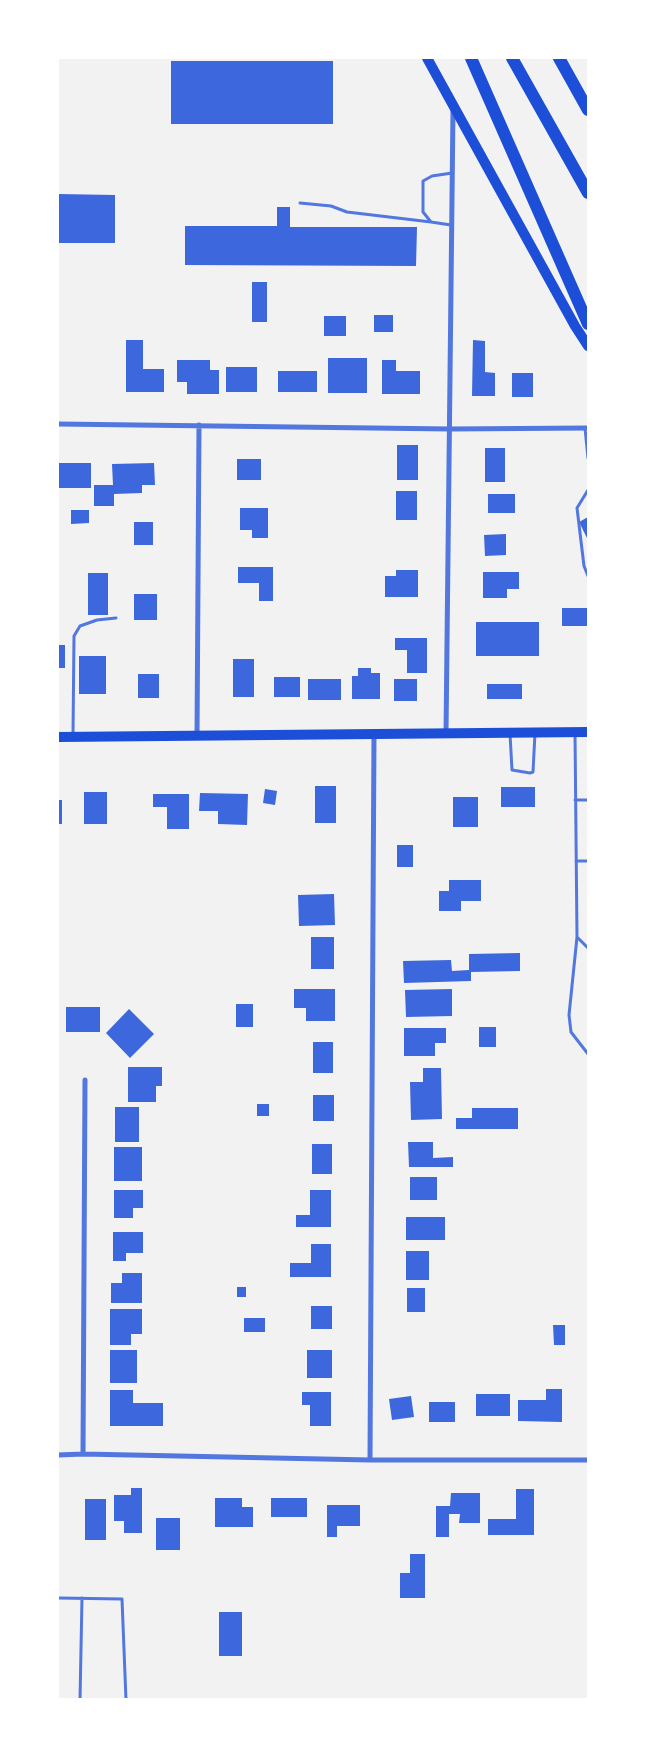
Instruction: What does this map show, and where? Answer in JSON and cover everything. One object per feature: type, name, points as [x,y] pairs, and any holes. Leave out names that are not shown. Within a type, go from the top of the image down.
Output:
[{"type":"highway","points":[[471,58],[588,324]]},
{"type":"highway","points":[[512,58],[588,193]]},
{"type":"highway","points":[[559,58],[588,110]]},
{"type":"main road","points":[[427,58],[575,326],[588,346]]},
{"type":"main road","points":[[58,737],[588,732]]},
{"type":"street","points":[[446,733],[453,104]]},
{"type":"street","points":[[58,424],[450,429],[587,428]]},
{"type":"street","points":[[197,737],[199,425]]},
{"type":"street","points":[[370,1460],[374,734]]},
{"type":"street","points":[[83,1454],[84,1080]]},
{"type":"street","points":[[58,1455],[370,1460],[588,1460]]},
{"type":"lane","points":[[431,222],[423,212],[423,181],[432,176],[452,173]]},
{"type":"lane","points":[[300,203],[332,206],[347,212],[452,225]]},
{"type":"lane","points":[[587,428],[588,458]]},
{"type":"lane","points":[[588,490],[577,508],[584,566],[588,576]]},
{"type":"lane","points":[[74,737],[74,636],[80,626],[96,620],[116,618]]},
{"type":"lane","points":[[510,733],[512,770],[530,773],[533,772],[535,732]]},
{"type":"lane","points":[[575,732],[577,937],[569,1015],[571,1032],[588,1054]]},
{"type":"lane","points":[[575,800],[588,800]]},
{"type":"lane","points":[[576,862],[588,861]]},
{"type":"lane","points":[[577,937],[588,948]]},
{"type":"lane","points":[[58,1598],[122,1599],[126,1700]]},
{"type":"lane","points":[[80,1700],[82,1598]]},
{"type":"building","points":[[171,61],[333,61],[333,124],[171,124]]},
{"type":"building","points":[[58,194],[115,195],[115,243],[58,243]]},
{"type":"building","points":[[277,207],[290,207],[290,227],[417,227],[416,266],[185,265],[185,226],[277,226]]},
{"type":"building","points":[[252,282],[267,282],[267,322],[252,322]]},
{"type":"building","points":[[374,315],[393,315],[393,332],[374,332]]},
{"type":"building","points":[[324,316],[346,316],[346,336],[324,336]]},
{"type":"building","points":[[126,340],[143,340],[143,369],[164,369],[164,392],[126,392]]},
{"type":"building","points":[[473,340],[485,341],[485,372],[495,373],[495,396],[472,396]]},
{"type":"building","points":[[328,358],[367,358],[367,393],[328,393]]},
{"type":"building","points":[[177,360],[210,360],[210,370],[219,370],[219,394],[187,394],[187,382],[177,382]]},
{"type":"building","points":[[382,360],[396,360],[396,371],[420,371],[420,394],[382,394]]},
{"type":"building","points":[[226,367],[257,367],[257,392],[226,392]]},
{"type":"building","points":[[278,371],[317,371],[317,392],[278,392]]},
{"type":"building","points":[[512,373],[533,373],[533,397],[512,397]]},
{"type":"building","points":[[397,445],[418,445],[418,480],[397,480]]},
{"type":"building","points":[[485,448],[505,448],[505,482],[485,482]]},
{"type":"building","points":[[237,459],[261,459],[261,480],[237,480]]},
{"type":"building","points":[[58,463],[91,463],[91,488],[58,488]]},
{"type":"building","points":[[154,463],[155,485],[142,485],[142,493],[114,494],[114,506],[94,506],[94,485],[113,485],[112,464]]},
{"type":"building","points":[[396,491],[417,491],[417,520],[396,520]]},
{"type":"building","points":[[488,494],[515,494],[515,513],[488,513]]},
{"type":"building","points":[[240,508],[268,508],[268,538],[252,538],[252,530],[240,530]]},
{"type":"building","points":[[71,510],[89,510],[89,523],[71,524]]},
{"type":"building","points":[[588,517],[588,540],[579,522]]},
{"type":"building","points":[[134,522],[153,522],[153,545],[134,545]]},
{"type":"building","points":[[506,534],[506,555],[485,556],[484,535]]},
{"type":"building","points":[[238,567],[273,567],[273,601],[259,601],[259,583],[238,583]]},
{"type":"building","points":[[396,570],[418,570],[418,597],[385,597],[385,576],[396,576]]},
{"type":"building","points":[[483,572],[519,572],[519,589],[507,589],[507,598],[483,598]]},
{"type":"building","points":[[88,573],[108,573],[108,615],[88,615]]},
{"type":"building","points":[[134,594],[157,594],[157,620],[134,620]]},
{"type":"building","points":[[562,608],[588,608],[588,626],[562,626]]},
{"type":"building","points":[[476,622],[539,622],[539,656],[476,656]]},
{"type":"building","points":[[395,638],[427,638],[427,673],[407,673],[407,650],[395,650]]},
{"type":"building","points":[[58,645],[65,645],[65,668],[58,668]]},
{"type":"building","points":[[79,656],[106,656],[106,694],[79,694]]},
{"type":"building","points":[[233,659],[254,659],[254,697],[233,697]]},
{"type":"building","points":[[358,668],[371,668],[371,673],[380,673],[380,699],[352,699],[352,676],[358,676]]},
{"type":"building","points":[[138,674],[159,674],[159,698],[138,698]]},
{"type":"building","points":[[274,677],[300,677],[300,697],[274,697]]},
{"type":"building","points":[[308,679],[341,679],[341,700],[308,700]]},
{"type":"building","points":[[394,679],[417,679],[417,701],[394,701]]},
{"type":"building","points":[[487,684],[522,684],[522,699],[487,699]]},
{"type":"building","points":[[315,786],[336,786],[336,823],[315,823]]},
{"type":"building","points":[[501,787],[535,787],[535,807],[501,807]]},
{"type":"building","points":[[265,789],[277,791],[275,805],[263,803]]},
{"type":"building","points":[[84,792],[107,792],[107,824],[84,824]]},
{"type":"building","points":[[200,793],[248,794],[247,825],[218,824],[218,811],[199,811]]},
{"type":"building","points":[[153,794],[189,794],[189,829],[167,829],[167,807],[153,807]]},
{"type":"building","points":[[453,797],[478,797],[478,827],[453,827]]},
{"type":"building","points":[[58,800],[62,800],[62,824],[58,824]]},
{"type":"building","points":[[397,845],[413,845],[413,867],[397,867]]},
{"type":"building","points":[[449,880],[481,880],[481,901],[461,901],[461,911],[439,911],[439,891],[449,891]]},
{"type":"building","points":[[334,894],[335,925],[299,926],[298,895]]},
{"type":"building","points":[[311,937],[334,937],[334,969],[311,969]]},
{"type":"building","points":[[520,953],[520,971],[471,972],[471,981],[404,983],[403,961],[451,960],[452,971],[469,970],[469,954]]},
{"type":"building","points":[[294,989],[335,989],[335,1021],[306,1021],[306,1008],[294,1008]]},
{"type":"building","points":[[452,989],[452,1016],[406,1017],[405,990]]},
{"type":"building","points":[[236,1004],[253,1004],[253,1027],[236,1027]]},
{"type":"building","points":[[66,1007],[100,1007],[100,1032],[66,1032]]},
{"type":"building","points":[[129,1009],[154,1034],[130,1058],[106,1033]]},
{"type":"building","points":[[479,1027],[496,1027],[496,1047],[479,1047]]},
{"type":"building","points":[[404,1028],[446,1028],[446,1043],[435,1043],[435,1056],[404,1056]]},
{"type":"building","points":[[313,1042],[333,1042],[333,1073],[313,1073]]},
{"type":"building","points":[[128,1067],[162,1067],[162,1086],[156,1086],[156,1102],[128,1102]]},
{"type":"building","points":[[423,1068],[441,1068],[442,1119],[411,1120],[410,1082],[423,1082]]},
{"type":"building","points":[[313,1095],[334,1095],[334,1121],[313,1121]]},
{"type":"building","points":[[257,1104],[269,1104],[269,1116],[257,1116]]},
{"type":"building","points":[[115,1107],[139,1107],[139,1142],[115,1142]]},
{"type":"building","points":[[472,1108],[518,1108],[518,1129],[456,1129],[456,1118],[472,1118]]},
{"type":"building","points":[[408,1142],[433,1142],[433,1158],[453,1157],[453,1167],[409,1167]]},
{"type":"building","points":[[312,1144],[332,1144],[332,1174],[312,1174]]},
{"type":"building","points":[[114,1147],[142,1147],[142,1181],[114,1181]]},
{"type":"building","points":[[410,1177],[437,1177],[437,1200],[410,1200]]},
{"type":"building","points":[[114,1190],[143,1190],[143,1208],[133,1208],[133,1218],[114,1218]]},
{"type":"building","points":[[310,1190],[331,1190],[331,1227],[296,1227],[296,1215],[310,1215]]},
{"type":"building","points":[[406,1217],[445,1217],[445,1240],[406,1240]]},
{"type":"building","points":[[113,1232],[143,1232],[143,1253],[126,1253],[126,1261],[113,1261]]},
{"type":"building","points":[[311,1244],[331,1244],[331,1277],[290,1277],[290,1263],[311,1263]]},
{"type":"building","points":[[406,1251],[429,1251],[429,1280],[406,1280]]},
{"type":"building","points":[[122,1273],[142,1273],[142,1303],[111,1303],[111,1283],[122,1283]]},
{"type":"building","points":[[237,1287],[246,1287],[246,1297],[237,1297]]},
{"type":"building","points":[[407,1288],[425,1288],[425,1312],[407,1312]]},
{"type":"building","points":[[311,1306],[332,1306],[332,1329],[311,1329]]},
{"type":"building","points":[[110,1309],[142,1309],[142,1334],[131,1334],[131,1345],[110,1345]]},
{"type":"building","points":[[244,1318],[265,1318],[265,1332],[244,1332]]},
{"type":"building","points":[[553,1325],[565,1325],[565,1345],[554,1345]]},
{"type":"building","points":[[110,1350],[137,1350],[137,1383],[110,1383]]},
{"type":"building","points":[[307,1350],[332,1350],[332,1378],[307,1378]]},
{"type":"building","points":[[546,1389],[562,1389],[562,1422],[518,1421],[518,1400],[546,1400]]},
{"type":"building","points":[[110,1390],[133,1390],[133,1403],[163,1403],[163,1426],[110,1426]]},
{"type":"building","points":[[302,1392],[331,1392],[331,1426],[310,1426],[310,1405],[302,1405]]},
{"type":"building","points":[[476,1394],[510,1394],[510,1416],[476,1416]]},
{"type":"building","points":[[411,1396],[414,1417],[392,1420],[389,1399]]},
{"type":"building","points":[[429,1402],[455,1402],[455,1422],[429,1422]]},
{"type":"building","points":[[131,1488],[142,1488],[142,1533],[124,1533],[124,1521],[114,1521],[114,1495],[131,1495]]},
{"type":"building","points":[[516,1489],[534,1489],[534,1535],[488,1535],[488,1519],[516,1519]]},
{"type":"building","points":[[451,1493],[480,1493],[480,1523],[459,1523],[460,1514],[449,1514],[449,1537],[436,1537],[436,1506],[450,1506]]},
{"type":"building","points":[[215,1498],[242,1498],[242,1507],[253,1507],[253,1527],[215,1527]]},
{"type":"building","points":[[271,1498],[307,1498],[307,1517],[271,1517]]},
{"type":"building","points":[[85,1499],[106,1499],[106,1540],[85,1540]]},
{"type":"building","points":[[327,1505],[360,1505],[360,1526],[337,1526],[337,1537],[327,1537]]},
{"type":"building","points":[[156,1518],[180,1518],[180,1550],[156,1550]]},
{"type":"building","points":[[410,1554],[425,1554],[425,1598],[400,1598],[400,1573],[410,1573]]},
{"type":"building","points":[[219,1612],[242,1612],[242,1656],[219,1656]]}]
